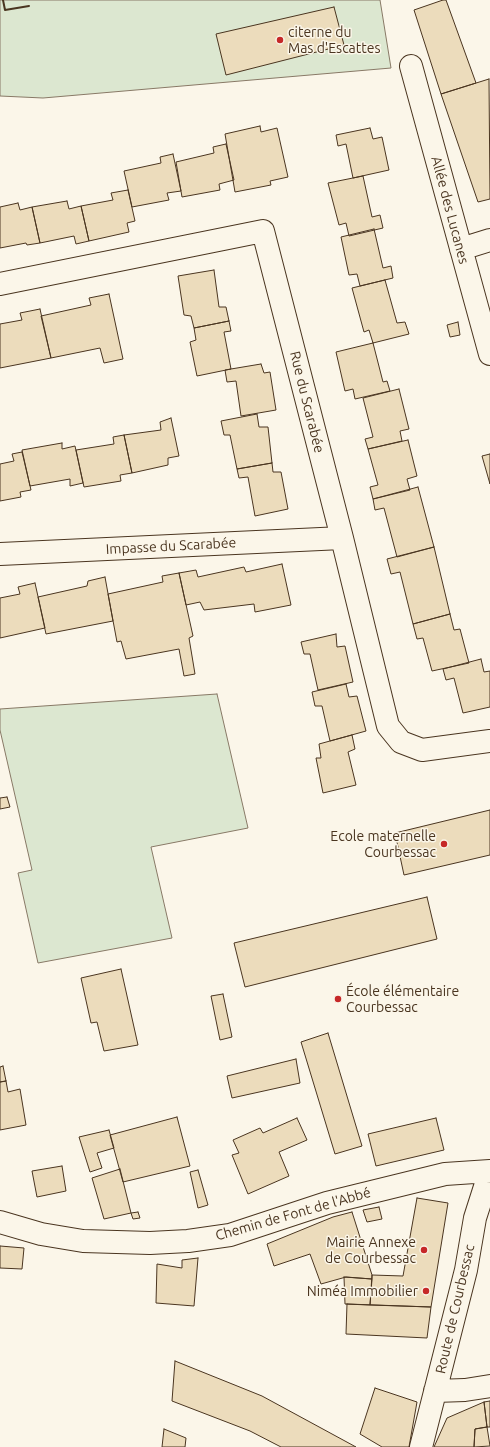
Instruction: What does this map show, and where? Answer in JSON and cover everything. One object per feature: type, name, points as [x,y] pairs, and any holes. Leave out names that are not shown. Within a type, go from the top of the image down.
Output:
[{"type":"street","name":"Allée des Lucanes","points":[[411,66],[490,354]]},
{"type":"street","name":"Rue du Scarabée","points":[[0,284],[263,231],[342,538],[388,726],[401,742],[422,750],[490,741]]},
{"type":"street","points":[[461,249],[490,240]]},
{"type":"street","name":"Impasse du Scarabée","points":[[0,554],[342,538]]},
{"type":"street","name":"Route de Courbessac","points":[[421,1447],[466,1270],[483,1219],[490,1171]]},
{"type":"street","name":"Chemin de Font de l'Abbé","points":[[0,1222],[41,1234],[83,1241],[150,1243],[188,1241],[230,1235],[327,1203],[444,1174],[490,1171]]},
{"type":"street","points":[[435,1391],[465,1390],[490,1386]]},
{"type":"green space","points":[[0,0],[380,0],[391,68],[43,98],[0,96]]},
{"type":"green space","points":[[217,694],[248,828],[151,847],[172,938],[38,963],[18,873],[32,870],[0,730],[0,709]]},
{"type":"building","points":[[446,0],[476,83],[441,94],[414,10]]},
{"type":"building","name":"citerne du Mas d'Escattes","points":[[334,7],[344,45],[226,75],[216,34]]},
{"type":"building","points":[[489,79],[490,199],[478,202],[441,94]]},
{"type":"building","points":[[260,126],[261,132],[277,128],[288,177],[270,181],[271,185],[235,192],[225,134]]},
{"type":"building","points":[[370,128],[373,139],[382,137],[389,170],[353,178],[346,144],[338,146],[336,135]]},
{"type":"building","points":[[226,144],[234,180],[219,184],[220,190],[182,197],[176,162],[214,153],[213,147]]},
{"type":"building","points":[[173,154],[181,191],[167,193],[169,200],[132,207],[124,171],[161,163],[160,157]]},
{"type":"building","points":[[363,176],[372,217],[380,215],[383,228],[349,236],[346,223],[339,225],[328,183]]},
{"type":"building","points":[[128,190],[135,221],[127,223],[129,232],[89,241],[81,206],[113,200],[111,193]]},
{"type":"building","points":[[67,201],[69,209],[81,206],[89,241],[76,244],[74,236],[40,243],[32,207]]},
{"type":"building","points":[[18,203],[20,210],[32,207],[40,243],[27,245],[26,243],[0,248],[0,207]]},
{"type":"building","points":[[374,229],[383,268],[391,266],[393,278],[360,286],[357,274],[349,275],[341,237]]},
{"type":"building","points":[[214,270],[219,307],[226,307],[229,321],[194,328],[191,316],[184,315],[178,276]]},
{"type":"building","points":[[385,280],[397,323],[405,322],[409,334],[373,343],[369,330],[364,332],[352,288]]},
{"type":"building","points":[[109,294],[123,359],[104,363],[100,348],[51,358],[41,316],[91,305],[89,298]]},
{"type":"building","points":[[40,309],[51,358],[0,368],[0,324],[22,320],[20,313]]},
{"type":"building","points":[[229,321],[231,331],[224,332],[231,369],[197,376],[190,342],[196,340],[194,328]]},
{"type":"building","points":[[458,322],[460,335],[450,337],[447,325]]},
{"type":"building","points":[[373,343],[383,382],[387,381],[390,391],[355,399],[353,389],[345,391],[336,352]]},
{"type":"building","points":[[261,364],[264,373],[270,372],[276,410],[241,416],[236,381],[227,382],[225,370]]},
{"type":"building","points":[[399,389],[409,429],[400,431],[402,441],[368,449],[365,439],[373,437],[363,398]]},
{"type":"building","points":[[257,414],[259,427],[268,427],[272,463],[237,469],[230,435],[224,435],[221,421]]},
{"type":"building","points":[[171,418],[179,456],[168,458],[168,465],[132,473],[124,435],[161,430],[160,422]]},
{"type":"building","points":[[124,435],[132,473],[120,475],[121,481],[84,487],[76,450],[114,444],[113,437]]},
{"type":"building","points":[[408,440],[417,476],[407,479],[410,490],[373,499],[370,487],[378,485],[368,449]]},
{"type":"building","points":[[62,443],[62,449],[75,446],[83,483],[70,486],[70,479],[30,486],[22,450]]},
{"type":"building","points":[[22,452],[31,490],[20,492],[21,497],[0,501],[0,464],[14,461],[12,454]]},
{"type":"building","points":[[490,454],[490,484],[482,456]]},
{"type":"building","points":[[272,463],[273,472],[281,472],[288,509],[255,516],[248,477],[239,478],[237,469]]},
{"type":"building","points":[[418,487],[434,547],[397,557],[384,508],[375,510],[373,499]]},
{"type":"building","points":[[434,547],[450,614],[413,624],[400,572],[391,574],[387,559]]},
{"type":"building","points":[[282,564],[291,605],[255,612],[254,604],[204,610],[200,602],[186,605],[179,573],[196,570],[198,577],[244,567],[246,572]]},
{"type":"building","points":[[179,573],[193,636],[189,638],[195,674],[184,676],[179,649],[126,659],[121,641],[117,642],[108,594],[163,582],[162,576]]},
{"type":"building","points":[[105,577],[113,621],[46,634],[38,597],[87,586],[88,581]]},
{"type":"building","points":[[35,583],[45,628],[0,638],[0,598],[20,594],[18,587]]},
{"type":"building","points":[[450,614],[454,630],[460,629],[469,663],[432,671],[423,638],[417,639],[413,624]]},
{"type":"building","points":[[336,634],[337,647],[345,646],[353,682],[318,690],[310,654],[304,654],[301,642]]},
{"type":"building","points":[[481,659],[484,672],[490,671],[490,707],[463,713],[454,678],[446,680],[443,669]]},
{"type":"building","points":[[346,684],[349,697],[357,696],[366,731],[330,741],[322,706],[315,706],[312,692]]},
{"type":"building","points":[[352,735],[355,749],[348,752],[356,785],[323,793],[316,758],[321,758],[319,744]]},
{"type":"building","points":[[7,797],[10,807],[0,809],[0,798]]},
{"type":"building","name":"Ecole maternelle Courbessac","points":[[490,810],[490,855],[404,875],[395,833]]},
{"type":"building","points":[[427,897],[437,939],[245,987],[234,943]]},
{"type":"building","points":[[121,969],[138,1045],[104,1051],[97,1022],[91,1023],[81,978]]},
{"type":"building","points":[[223,994],[232,1037],[220,1040],[211,996]]},
{"type":"building","points":[[328,1033],[362,1146],[335,1154],[301,1042]]},
{"type":"building","points":[[296,1059],[300,1083],[232,1098],[227,1076]]},
{"type":"building","points":[[3,1066],[6,1081],[0,1082],[0,1067]]},
{"type":"building","points":[[6,1081],[8,1092],[20,1089],[26,1125],[0,1130],[0,1082]]},
{"type":"building","points":[[177,1117],[190,1166],[123,1182],[110,1135]]},
{"type":"building","points":[[297,1118],[307,1140],[279,1152],[289,1176],[248,1194],[232,1155],[239,1153],[233,1140],[260,1128],[263,1133]]},
{"type":"building","points":[[436,1118],[444,1150],[376,1166],[368,1134]]},
{"type":"building","points":[[109,1130],[114,1148],[97,1153],[102,1168],[90,1172],[79,1137]]},
{"type":"building","points":[[62,1166],[66,1191],[37,1197],[32,1171]]},
{"type":"building","points":[[120,1169],[131,1213],[104,1219],[92,1178]]},
{"type":"building","points":[[198,1170],[208,1205],[198,1208],[190,1172]]},
{"type":"building","name":"Mairie Annexe de Courbessac","points":[[417,1198],[448,1203],[431,1307],[370,1305],[372,1275],[403,1276]]},
{"type":"building","points":[[379,1207],[382,1219],[367,1222],[363,1210]]},
{"type":"building","points":[[138,1212],[140,1218],[133,1219],[131,1213]]},
{"type":"building","points":[[352,1212],[372,1279],[346,1277],[321,1284],[310,1254],[274,1266],[267,1244],[333,1217]]},
{"type":"building","points":[[0,1246],[24,1248],[22,1269],[0,1268]]},
{"type":"building","points":[[198,1258],[194,1306],[156,1303],[157,1264],[182,1268],[182,1260]]},
{"type":"building","points":[[344,1277],[372,1279],[370,1305],[345,1304]]},
{"type":"building","points":[[347,1304],[431,1307],[427,1338],[346,1334]]},
{"type":"building","points":[[175,1361],[262,1396],[356,1447],[281,1447],[250,1431],[172,1401]]},
{"type":"building","points":[[375,1388],[417,1402],[409,1447],[382,1447],[360,1434]]},
{"type":"building","points":[[490,1401],[490,1427],[487,1427],[484,1402]]},
{"type":"building","points":[[484,1402],[487,1427],[475,1429],[474,1447],[434,1447],[447,1418]]},
{"type":"building","points":[[487,1427],[490,1446],[474,1447],[475,1429]]},
{"type":"building","points":[[164,1429],[186,1438],[185,1447],[162,1447]]},
{"type":"wall","points":[[3,0],[5,10],[29,6]]},
{"type":"place","name":"citerne du Mas d'Escattes","points":[[280,40]]},
{"type":"place","name":"Ecole maternelle Courbessac","points":[[444,844]]},
{"type":"place","name":"École élémentaire Courbessac","points":[[338,999]]},
{"type":"place","name":"Mairie Annexe de Courbessac","points":[[424,1250]]},
{"type":"place","name":"Niméa Immobilier","points":[[426,1291]]}]
